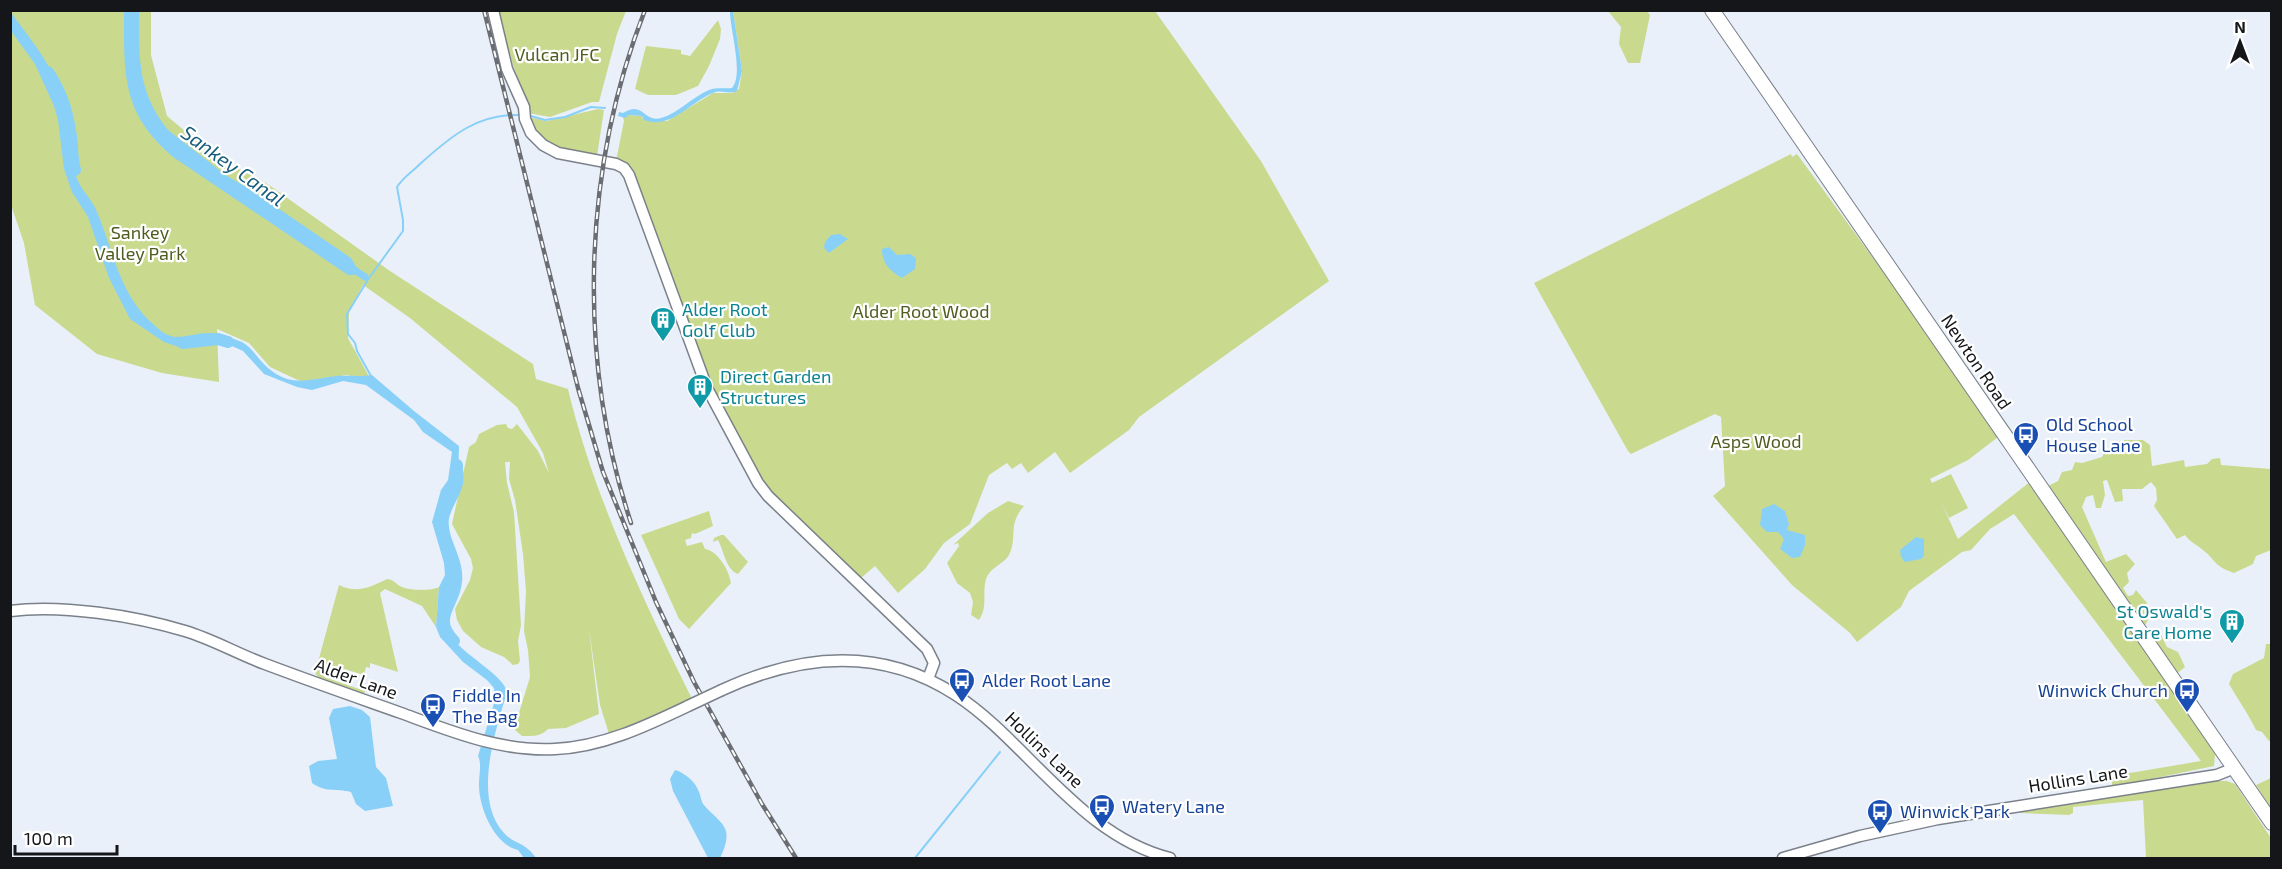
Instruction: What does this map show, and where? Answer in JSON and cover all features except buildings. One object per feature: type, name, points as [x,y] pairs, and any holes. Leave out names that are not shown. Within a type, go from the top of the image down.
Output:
[{"type":"main road","name":"Newton Road","points":[[1712,10],[2271,823]]},
{"type":"street","points":[[493,10],[507,69],[534,137],[553,151],[616,164],[627,171],[707,388],[758,483],[768,496],[927,649],[934,663],[928,679]]},
{"type":"street","name":"Alder Lane","points":[[10,610],[79,612],[154,623],[187,632],[291,673],[481,741],[531,749],[557,749],[590,744],[621,735],[722,690],[782,668],[822,661],[870,662],[893,666],[928,679]]},
{"type":"street","name":"Hollins Lane","points":[[928,679],[956,694],[982,714],[1062,791],[1104,827],[1133,845],[1168,858]]},
{"type":"street","name":"Hollins Lane","points":[[1783,858],[1860,836],[1938,819],[2204,776],[2230,765]]},
{"type":"green space","name":"Sankey Valley Park","points":[[10,11],[151,11],[151,55],[167,116],[215,156],[269,185],[390,271],[533,364],[536,379],[568,389],[591,469],[621,547],[692,699],[609,734],[600,705],[589,629],[599,714],[566,728],[548,729],[536,736],[522,736],[514,729],[530,677],[524,631],[526,591],[523,554],[515,500],[509,479],[510,462],[505,462],[514,512],[521,625],[518,664],[513,665],[504,657],[481,647],[463,631],[457,620],[455,609],[470,580],[473,568],[471,559],[452,524],[469,447],[476,442],[479,434],[497,425],[506,424],[512,429],[517,424],[538,451],[549,473],[543,453],[517,407],[410,318],[363,285],[349,312],[348,338],[371,380],[346,375],[304,383],[270,367],[249,343],[217,329],[219,382],[162,373],[97,354],[35,305],[24,243],[11,205]]},
{"type":"green space","name":"Vulcan JFC","points":[[498,11],[626,11],[617,34],[599,102],[592,102],[550,117],[528,113],[528,106],[512,62]]},
{"type":"green space","name":"Alder Root Wood","points":[[733,11],[1155,11],[1261,161],[1329,281],[1139,417],[1129,430],[1070,473],[1055,452],[1028,473],[1021,463],[1012,469],[1007,463],[989,475],[970,524],[944,543],[925,569],[898,593],[875,566],[861,578],[768,492],[714,395],[632,173],[616,161],[623,117],[642,116],[642,118],[667,121],[713,93],[732,93],[739,89],[742,71]]},
{"type":"green space","points":[[1608,11],[1647,11],[1650,15],[1640,63],[1628,63],[1619,44],[1621,27]]},
{"type":"green space","points":[[718,20],[721,29],[720,39],[698,86],[676,95],[648,95],[635,89],[646,46],[681,50],[681,54],[690,56]]},
{"type":"green space","points":[[598,109],[604,110],[597,156],[565,149],[548,142],[540,136],[528,117],[547,121]]},
{"type":"green space","name":"Asps Wood","points":[[1791,154],[1792,157],[1797,154],[2002,434],[1968,460],[1930,479],[1932,483],[1951,474],[1968,508],[1949,518],[1941,502],[1958,539],[2031,481],[2215,754],[2214,766],[2112,787],[2112,776],[2201,761],[2014,514],[1990,529],[1971,550],[1962,552],[1909,591],[1901,607],[1857,642],[1850,633],[1792,585],[1713,496],[1725,486],[1721,417],[1715,414],[1631,454],[1628,451],[1534,283]]},
{"type":"green space","points":[[2124,440],[2143,440],[2150,445],[2152,466],[2184,460],[2185,467],[2207,464],[2212,459],[2220,458],[2221,465],[2271,469],[2271,550],[2256,556],[2253,564],[2234,573],[2218,565],[2185,535],[2177,539],[2154,506],[2157,500],[2156,488],[2151,482],[2142,489],[2122,489],[2123,501],[2115,502],[2107,480],[2103,481],[2105,495],[2101,508],[2096,508],[2093,495],[2086,497],[2082,507],[2106,562],[2126,554],[2135,564],[2127,573],[2129,582],[2123,588],[2128,596],[2133,595],[2136,590],[2147,603],[2146,610],[2150,616],[2143,629],[2048,486],[2058,481],[2062,472],[2072,470],[2075,462],[2082,463],[2102,457],[2106,449],[2122,448]]},
{"type":"green space","points":[[1008,501],[1024,506],[1014,525],[1012,549],[1009,555],[990,572],[986,579],[984,605],[979,620],[971,615],[973,602],[970,593],[957,583],[947,563],[959,546],[958,543],[953,545],[988,513]]},
{"type":"green space","points":[[709,511],[713,526],[695,534],[692,533],[691,538],[685,540],[687,546],[702,542],[705,549],[714,553],[728,572],[731,583],[689,629],[679,619],[641,535]]},
{"type":"green space","points":[[724,535],[748,562],[738,574],[728,564],[718,540],[713,542],[714,538]]},
{"type":"green space","points":[[387,579],[409,589],[426,590],[439,587],[436,627],[422,606],[385,589],[380,593],[398,672],[370,663],[370,668],[366,667],[364,675],[328,664],[324,677],[365,691],[364,694],[319,678],[315,673],[339,585],[358,589],[370,587]]},
{"type":"green space","points":[[2161,635],[2167,647],[2178,652],[2185,667],[2175,675],[2153,640]]},
{"type":"green space","points":[[2266,644],[2272,644],[2272,740],[2269,741],[2262,732],[2256,730],[2229,684],[2233,674],[2264,658]]},
{"type":"green space","points":[[2271,778],[2271,809],[2256,785]]},
{"type":"green space","points":[[2214,781],[2227,781],[2235,784],[2271,838],[2271,858],[2146,858],[2143,800],[2073,807],[2073,813],[2069,815],[2020,813],[2028,809]]},
{"type":"water","points":[[10,11],[38,50],[56,81],[63,103],[71,159],[78,181],[95,208],[125,286],[132,299],[153,324],[172,336],[212,333],[242,342],[276,374],[293,380],[372,375],[459,446],[458,480],[445,504],[442,526],[453,571],[445,613],[446,628],[464,650],[499,679],[507,692],[489,764],[489,802],[494,818],[504,833],[536,858],[524,858],[518,850],[509,847],[489,823],[479,792],[478,756],[495,700],[494,688],[463,662],[440,637],[436,627],[439,587],[445,575],[444,563],[432,522],[441,490],[448,480],[452,452],[423,432],[414,420],[366,385],[343,381],[312,390],[297,387],[264,374],[243,351],[221,341],[201,339],[179,347],[164,342],[130,319],[109,278],[88,217],[72,192],[64,169],[54,106],[35,64],[11,31]]},
{"type":"water","points":[[124,11],[139,11],[140,58],[145,88],[150,102],[168,130],[227,176],[253,191],[351,258],[357,268],[354,275],[348,275],[173,157],[156,141],[143,124],[129,91],[124,54]]},
{"type":"water","points":[[730,11],[733,11],[742,71],[737,91],[713,93],[680,114],[663,121],[644,120],[642,116],[629,115],[625,118],[618,116],[619,112],[635,109],[651,118],[661,118],[709,90],[732,88],[737,73],[737,62]]},
{"type":"water","points":[[840,234],[848,239],[829,253],[824,248],[825,242],[831,235]]},
{"type":"water","points":[[889,247],[897,255],[910,254],[916,258],[915,269],[902,278],[894,273],[885,263],[882,254],[882,249]]},
{"type":"water","points":[[1774,504],[1785,511],[1789,524],[1787,530],[1805,535],[1805,545],[1800,557],[1792,558],[1780,549],[1784,539],[1778,532],[1767,532],[1760,525],[1762,509]]},
{"type":"water","points":[[1916,537],[1924,539],[1924,556],[1921,559],[1905,562],[1900,550]]},
{"type":"water","points":[[350,706],[362,710],[370,717],[376,767],[386,778],[393,806],[365,811],[356,804],[351,792],[327,789],[312,783],[309,766],[318,761],[337,759],[329,718],[333,709]]},
{"type":"water","points":[[675,770],[692,781],[703,804],[724,827],[726,841],[720,858],[708,858],[673,791],[670,779]]},
{"type":"waterway","points":[[48,72],[65,107],[75,170]]},
{"type":"waterway","points":[[527,115],[545,120],[565,117],[591,107],[605,108]]},
{"type":"waterway","points":[[371,376],[355,343],[348,334],[347,314],[369,278],[403,231],[397,187],[431,154],[466,128],[492,118],[522,115]]},
{"type":"waterway","name":"Sankey Canal","points":[[350,267],[365,277]]},
{"type":"waterway","points":[[183,343],[218,339],[228,342]]},
{"type":"waterway","points":[[454,641],[444,625],[444,618],[456,582],[456,574],[444,534],[443,518],[457,483],[457,465]]},
{"type":"waterway","points":[[915,858],[1000,752]]},
{"type":"railway","points":[[484,10],[578,388],[603,472],[656,602],[694,682],[762,804],[796,858]]},
{"type":"railway","points":[[631,523],[614,460],[602,396],[595,331],[594,265],[599,200],[609,135],[624,72],[645,10]]},
{"type":"place","name":"Alder Root Golf Club","points":[[663,343]]},
{"type":"place","name":"Direct Garden Structures","points":[[700,410]]},
{"type":"place","name":"Old School House Lane","points":[[2026,458]]},
{"type":"place","name":"St Oswald's Care Home","points":[[2232,645]]},
{"type":"place","name":"Alder Root Lane","points":[[962,704]]},
{"type":"place","name":"Winwick Church","points":[[2187,714]]},
{"type":"place","name":"Fiddle In The Bag","points":[[433,729]]},
{"type":"place","name":"Watery Lane","points":[[1102,830]]},
{"type":"place","name":"Winwick Park","points":[[1880,835]]}]
